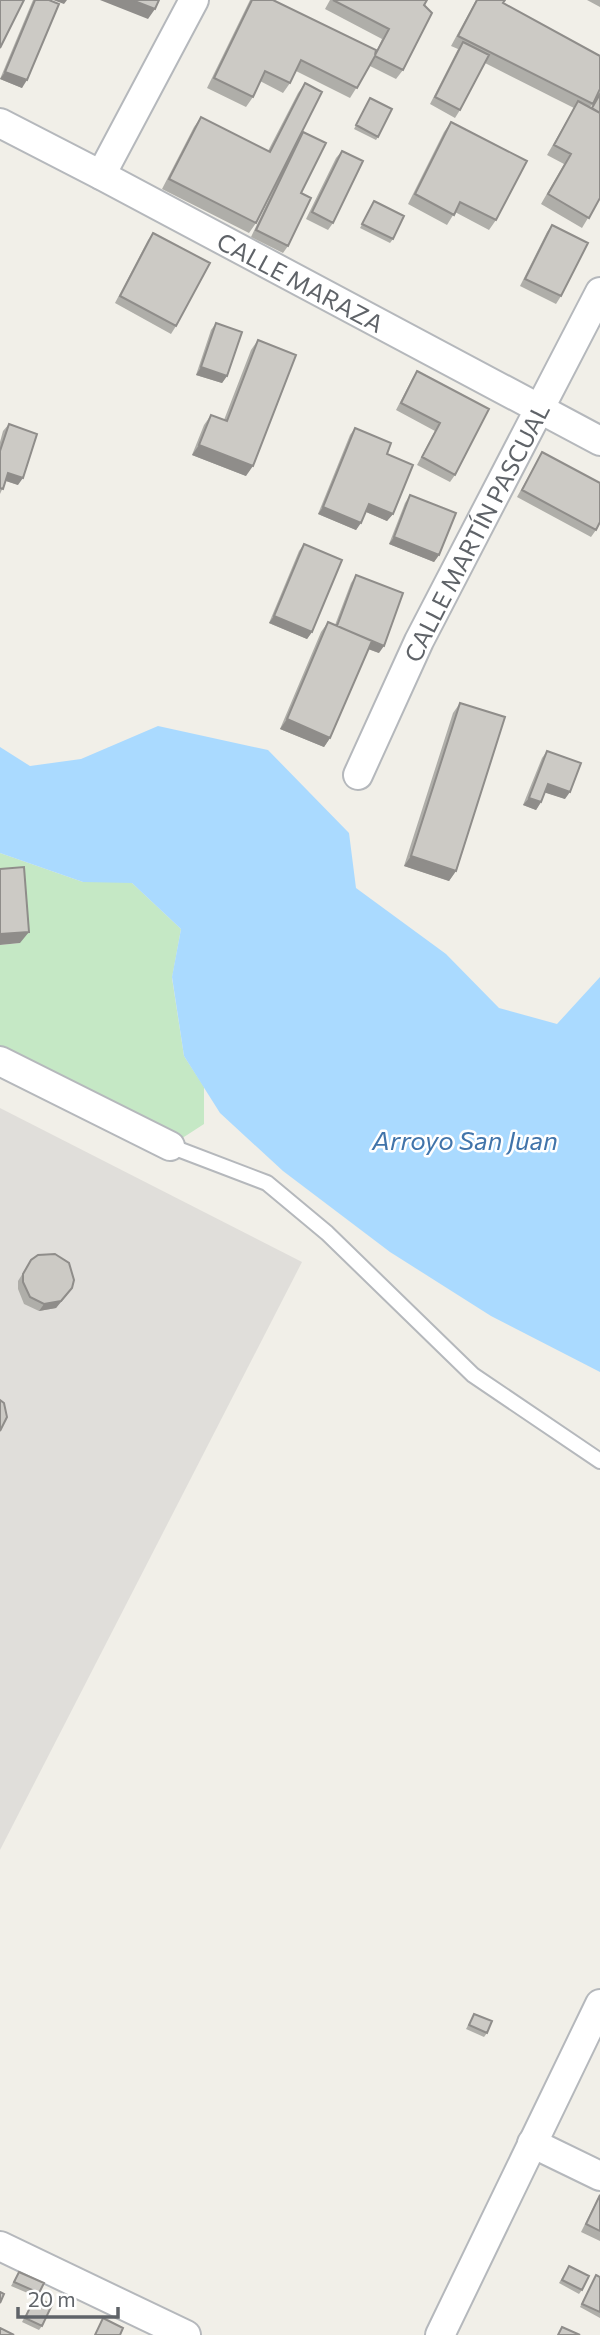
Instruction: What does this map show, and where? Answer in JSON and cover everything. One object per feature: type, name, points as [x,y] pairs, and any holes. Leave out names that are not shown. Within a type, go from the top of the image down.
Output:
[{"type":"street","points":[[101,175],[194,0]]},
{"type":"street","name":"CALLE MARAZA","points":[[0,124],[600,441]]},
{"type":"street","name":"CALLE MARTÍN PASCUAL","points":[[358,775],[419,641],[600,292]]},
{"type":"street","points":[[0,1062],[170,1146]]},
{"type":"street","points":[[440,2335],[600,2004]]},
{"type":"street","points":[[532,2143],[600,2176]]},
{"type":"street","points":[[0,2246],[186,2335]]},
{"type":"lane","points":[[170,1146],[267,1182],[327,1233],[473,1375],[600,1461]]},
{"type":"shaded area","points":[[0,1108],[302,1262],[0,1850]]},
{"type":"green space","points":[[0,853],[83,882],[131,882],[181,929],[172,978],[184,1056],[204,1087],[204,1124],[170,1146],[0,1061],[0,945],[20,943],[0,880]]},
{"type":"water","name":"Arroyo San Juan","points":[[158,726],[268,750],[349,833],[356,888],[446,954],[499,1008],[557,1024],[600,977],[600,1372],[491,1316],[390,1252],[283,1171],[220,1113],[184,1056],[172,977],[181,929],[132,883],[83,882],[0,853],[0,747],[30,766],[81,759]]},
{"type":"building","points":[[0,0],[24,0],[0,48]]},
{"type":"building","points":[[35,0],[49,0],[59,4],[27,80],[5,72]]},
{"type":"building","points":[[132,0],[159,0],[155,9]]},
{"type":"building","points":[[252,0],[273,0],[376,50],[375,55],[389,29],[333,0],[427,0],[424,5],[432,13],[403,70],[375,56],[357,88],[301,60],[290,83],[265,71],[253,97],[214,78]]},
{"type":"building","points":[[477,0],[505,0],[503,3],[600,56],[600,89],[593,104],[458,36]]},
{"type":"building","points":[[463,42],[489,55],[460,110],[435,97]]},
{"type":"building","points":[[305,83],[322,92],[256,223],[169,179],[201,117],[270,152]]},
{"type":"building","points":[[600,94],[600,113],[592,108]]},
{"type":"building","points":[[370,98],[392,109],[378,137],[356,125]]},
{"type":"building","points":[[578,101],[600,113],[600,198],[589,218],[548,194],[571,154],[554,145]]},
{"type":"building","points":[[451,122],[527,161],[496,220],[460,202],[454,215],[415,194]]},
{"type":"building","points":[[303,132],[326,143],[301,193],[311,198],[288,246],[256,230]]},
{"type":"building","points":[[342,151],[363,161],[333,223],[312,212]]},
{"type":"building","points":[[374,201],[404,216],[393,239],[362,224]]},
{"type":"building","points":[[552,225],[588,243],[561,296],[525,279]]},
{"type":"building","points":[[153,233],[210,263],[176,326],[120,296]]},
{"type":"building","points":[[216,323],[242,332],[227,376],[201,367]]},
{"type":"building","points":[[258,340],[296,355],[253,466],[199,445],[211,415],[227,421]]},
{"type":"building","points":[[417,371],[489,409],[455,475],[422,457],[440,423],[401,403]]},
{"type":"building","points":[[9,424],[37,434],[23,478],[8,473],[3,489],[0,488],[0,451]]},
{"type":"building","points":[[355,428],[391,443],[387,454],[413,465],[393,514],[369,504],[361,523],[323,507]]},
{"type":"building","points":[[542,452],[600,483],[600,522],[596,530],[522,490]]},
{"type":"building","points":[[410,495],[456,513],[439,555],[394,537]]},
{"type":"building","points":[[304,544],[342,560],[312,632],[274,616]]},
{"type":"building","points":[[356,575],[403,593],[384,646],[337,626]]},
{"type":"building","points":[[328,622],[372,641],[330,738],[287,719]]},
{"type":"building","points":[[460,703],[505,717],[456,871],[411,856]]},
{"type":"building","points":[[547,751],[581,763],[570,792],[548,784],[541,802],[529,798]]},
{"type":"building","points":[[24,867],[29,932],[0,934],[0,869]]},
{"type":"building","points":[[55,1254],[69,1263],[74,1280],[72,1288],[61,1301],[44,1304],[30,1297],[23,1282],[23,1274],[31,1260],[38,1255]]},
{"type":"building","points":[[0,1400],[4,1403],[7,1417],[0,1431]]},
{"type":"building","points":[[474,2014],[492,2021],[487,2033],[469,2025]]},
{"type":"building","points":[[600,2195],[600,2231],[586,2224]]},
{"type":"building","points":[[569,2266],[589,2276],[582,2290],[562,2280]]},
{"type":"building","points":[[19,2272],[44,2283],[39,2293],[14,2282]]},
{"type":"building","points":[[596,2275],[600,2277],[600,2312],[582,2304]]},
{"type":"building","points":[[35,2297],[52,2305],[42,2326],[25,2318]]},
{"type":"building","points":[[103,2318],[123,2328],[120,2335],[95,2335]]},
{"type":"building","points":[[562,2327],[580,2335],[558,2335]]},
{"type":"building","points":[[0,2328],[14,2335],[0,2335]]}]
